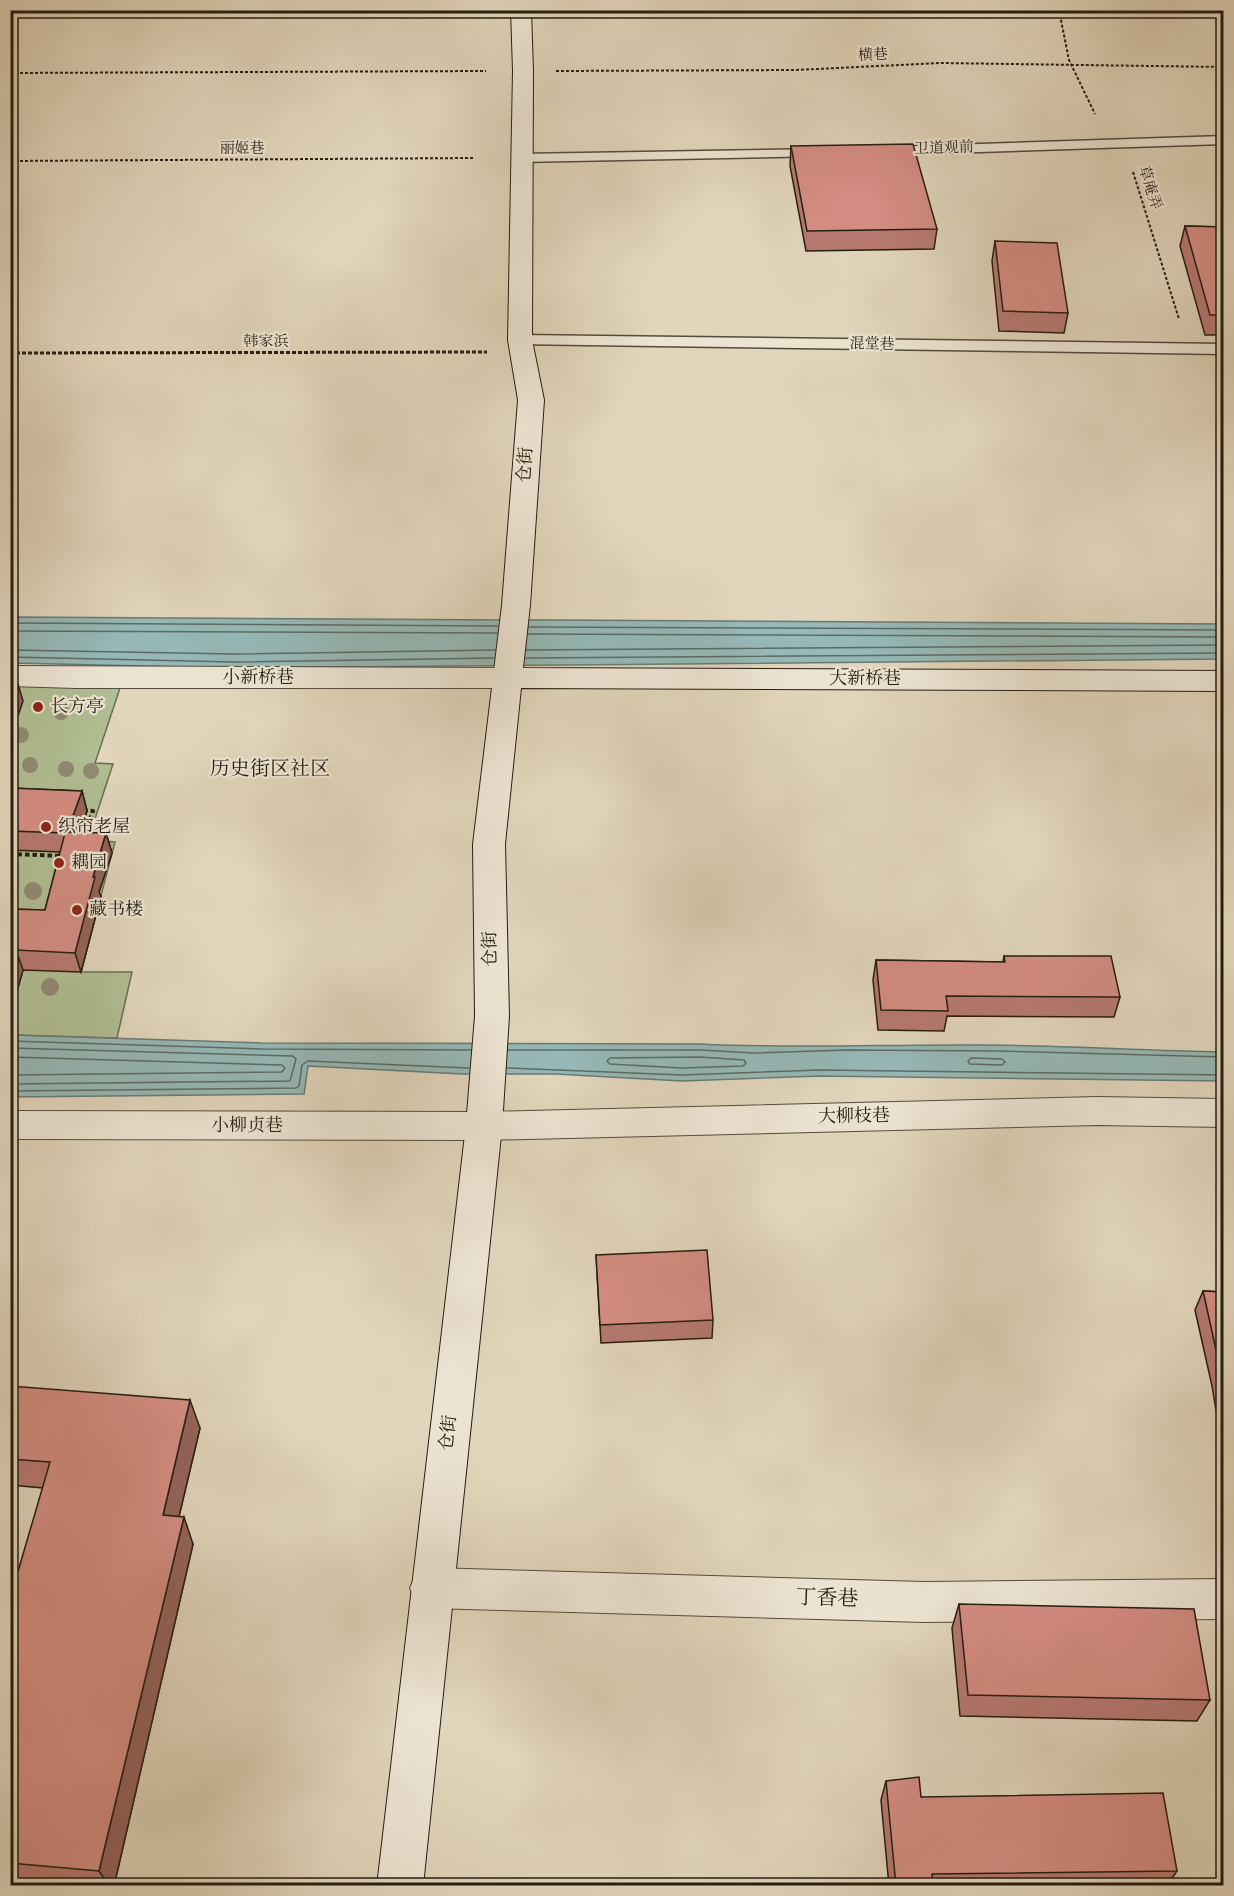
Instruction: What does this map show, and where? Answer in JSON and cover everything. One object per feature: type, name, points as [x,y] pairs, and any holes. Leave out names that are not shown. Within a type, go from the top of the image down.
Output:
[{"type":"street","name":"仓街","points":[[400,1886],[431,1588],[484,1126],[492,1016],[489,844],[516,605],[531,400],[521,346],[520,158],[523,71],[521,10]]},
{"type":"street","name":"小新桥巷","points":[[10,676],[76,678],[507,673]]},
{"type":"street","name":"大新桥巷","points":[[507,673],[1224,681]]},
{"type":"street","name":"大柳枝巷","points":[[484,1126],[1097,1111],[1224,1113]]},
{"type":"street","name":"小柳贞巷","points":[[10,1125],[484,1126]]},
{"type":"street","name":"丁香巷","points":[[431,1588],[925,1602],[1224,1599]]},
{"type":"lane","name":"卫道观前","points":[[873,151],[1224,140]]},
{"type":"lane","points":[[520,158],[838,153]]},
{"type":"lane","name":"混堂巷","points":[[521,346],[1224,349]]},
{"type":"path","name":"草庵弄","points":[[1059,10],[1071,64],[1109,144],[1131,164],[1188,349]]},
{"type":"path","name":"横巷","points":[[523,71],[796,70],[940,63],[1224,67]]},
{"type":"path","points":[[10,73],[486,71]]},
{"type":"path","name":"丽姬巷","points":[[10,161],[473,158]]},
{"type":"path","name":"韩家浜","points":[[10,353],[521,346]]},
{"type":"path","points":[[76,810],[93,811],[82,845]]},
{"type":"path","points":[[10,854],[67,856]]},
{"type":"green space","name":"耦园","points":[[11,684],[120,688],[95,763],[113,764],[88,840],[115,842],[81,972],[132,972],[117,1038],[11,1035]]},
{"type":"water","points":[[11,617],[1224,624],[1223,659],[234,668],[11,663]]},
{"type":"water","points":[[11,1035],[262,1043],[1012,1045],[1224,1052],[1223,1081],[820,1076],[682,1081],[556,1074],[462,1074],[308,1066],[304,1094],[11,1097]]},
{"type":"building","points":[[913,144],[937,229],[807,231],[791,146]]},
{"type":"building","points":[[1185,226],[1224,227],[1224,315],[1210,315]]},
{"type":"building","points":[[995,241],[1057,243],[1068,313],[1003,311]]},
{"type":"building","points":[[10,680],[17,681],[10,700]]},
{"type":"building","points":[[10,788],[82,791],[67,832],[106,833],[75,953],[16,950],[10,969],[10,909],[45,910],[65,833],[10,831]]},
{"type":"building","points":[[1004,956],[1111,956],[1120,997],[946,996],[948,1011],[881,1010],[876,960],[1005,962]]},
{"type":"building","points":[[707,1250],[713,1320],[600,1325],[596,1255]]},
{"type":"building","points":[[1203,1291],[1224,1292],[1224,1388],[1220,1368]]},
{"type":"building","points":[[10,1386],[190,1400],[163,1515],[184,1517],[99,1871],[10,1863],[10,1599],[50,1462],[10,1459]]},
{"type":"building","points":[[959,1604],[1194,1609],[1210,1700],[968,1695]]},
{"type":"building","points":[[919,1777],[921,1797],[1163,1793],[1177,1871],[932,1874],[933,1886],[896,1886],[886,1781]]},
{"type":"place","name":"长方亭","points":[[38,707]]},
{"type":"place","name":"织帘老屋","points":[[46,827]]},
{"type":"place","name":"耦园","points":[[59,863]]},
{"type":"place","name":"藏书楼","points":[[77,910]]},
{"type":"district","name":"历史街区社区","points":[[270,770]]}]
